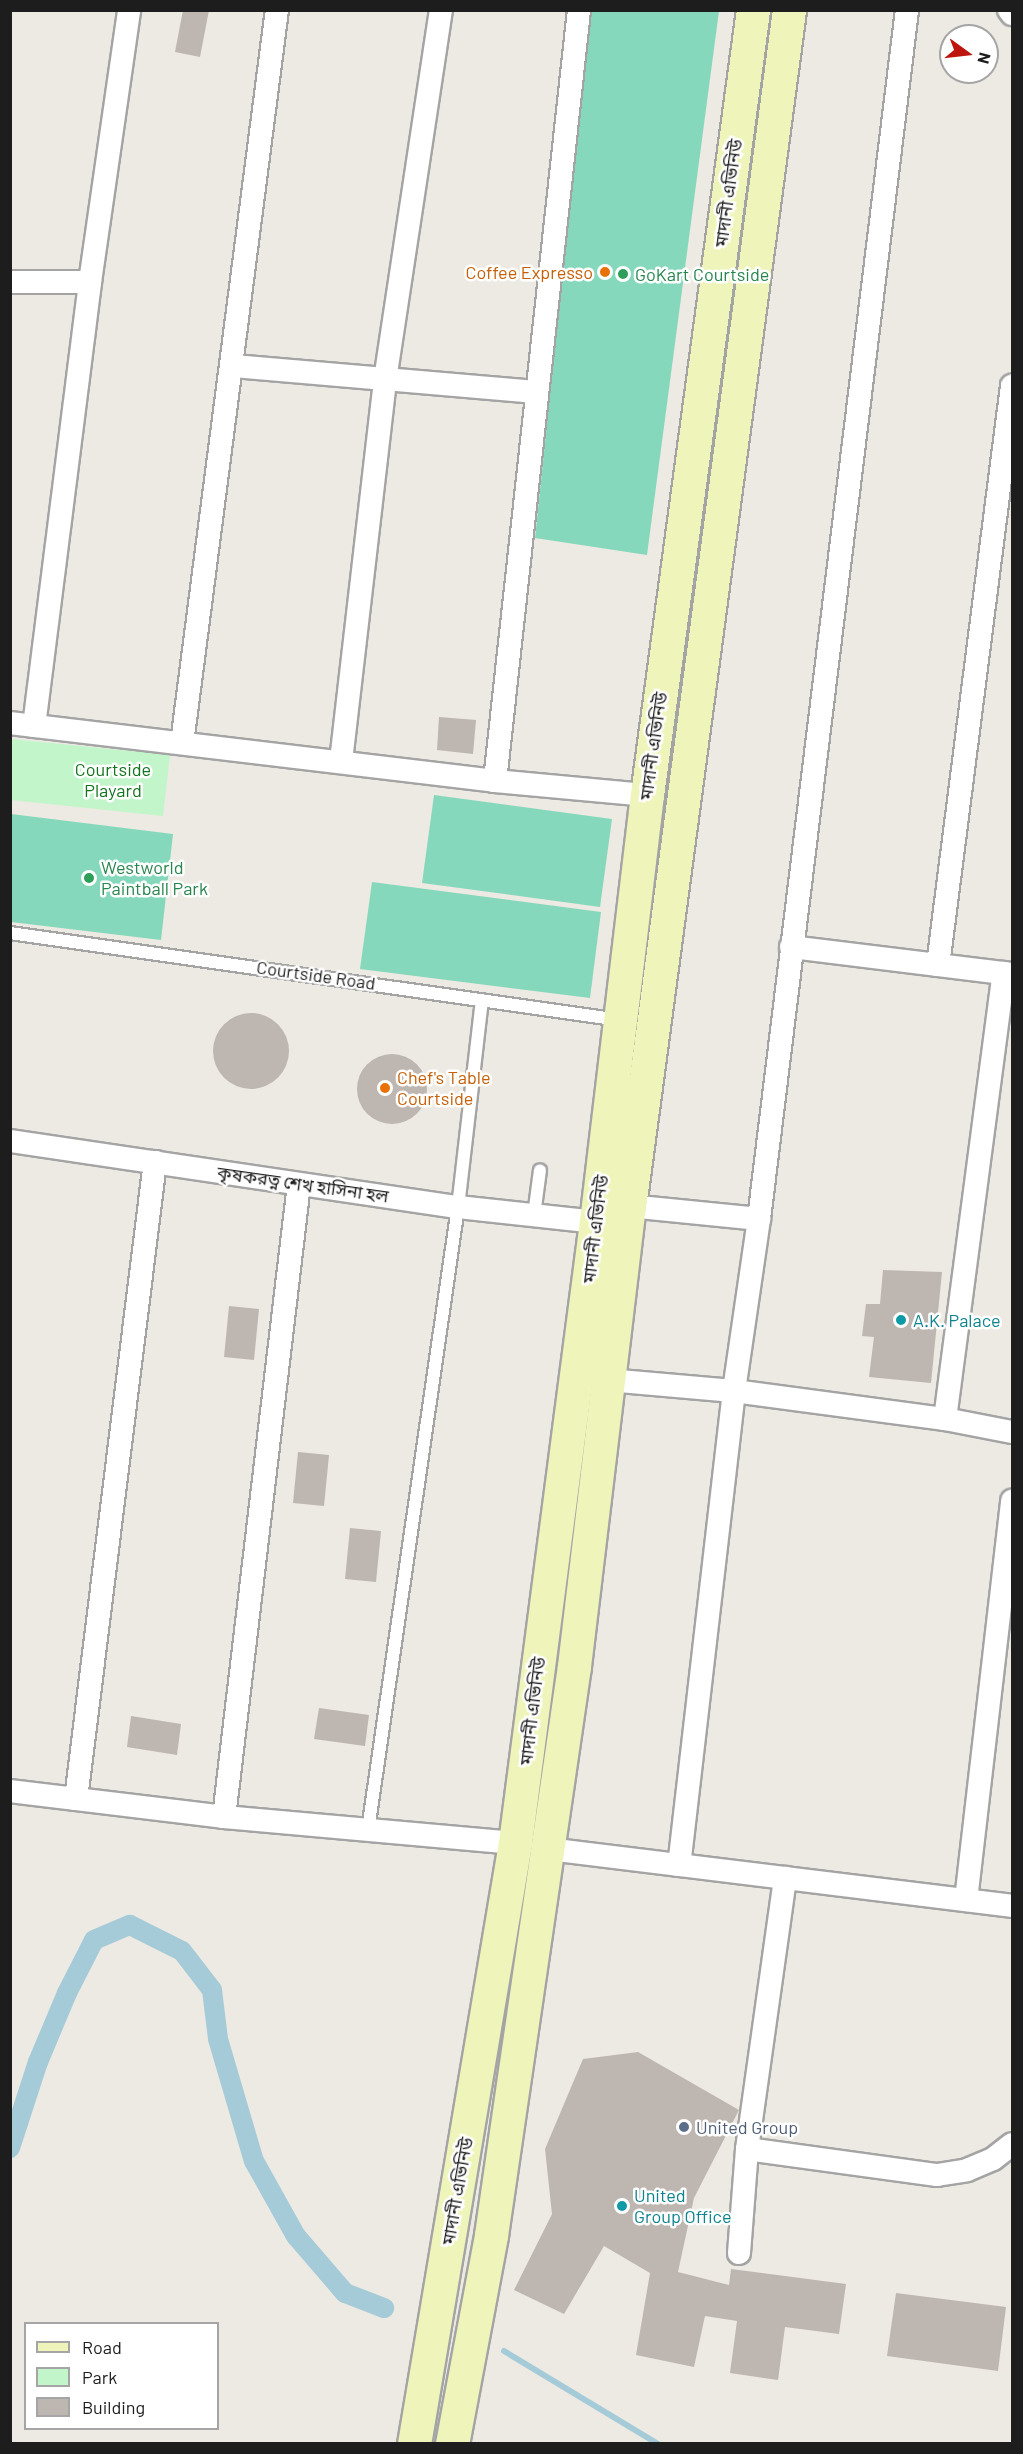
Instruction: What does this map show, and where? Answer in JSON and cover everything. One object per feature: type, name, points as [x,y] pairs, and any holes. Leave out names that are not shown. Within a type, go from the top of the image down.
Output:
[{"type":"main road","name":"মাদানী এভিনিউ","points":[[414,2444],[515,1843],[596,1222],[647,795],[753,10]]},
{"type":"main road","name":"মাদানী এভিনিউ","points":[[453,2444],[491,2235],[575,1655],[629,1206],[789,10]]},
{"type":"main road","points":[[647,795],[685,795]]},
{"type":"main road","points":[[621,1020],[654,1022]]},
{"type":"street","points":[[34,726],[90,282],[129,10]]},
{"type":"street","points":[[182,743],[277,10]]},
{"type":"street","points":[[341,761],[386,380],[441,10]]},
{"type":"street","points":[[495,781],[579,10]]},
{"type":"street","points":[[680,1865],[734,1391],[759,1219],[907,10]]},
{"type":"street","points":[[1009,10],[1012,14]]},
{"type":"street","points":[[10,282],[90,282]]},
{"type":"street","points":[[232,366],[537,392]]},
{"type":"street","points":[[938,965],[1012,386]]},
{"type":"street","points":[[10,723],[495,781],[647,795]]},
{"type":"street","points":[[791,947],[1008,973],[945,1419]]},
{"type":"street","name":"কৃষকরত্ন শেখ হাসিনা হল","points":[[10,1141],[458,1207],[596,1222]]},
{"type":"street","points":[[76,1799],[154,1162]]},
{"type":"street","points":[[224,1817],[299,1184]]},
{"type":"street","points":[[629,1206],[759,1219]]},
{"type":"street","points":[[608,1380],[734,1391],[945,1419],[1012,1432]]},
{"type":"street","points":[[966,1900],[1012,1502]]},
{"type":"street","points":[[10,1791],[224,1817],[515,1843]]},
{"type":"street","points":[[548,1849],[1012,1906]]},
{"type":"street","points":[[739,2253],[747,2149],[785,1878]]},
{"type":"street","points":[[747,2149],[937,2175],[967,2170],[993,2159],[1012,2144]]},
{"type":"lane","name":"Courtside Road","points":[[10,933],[621,1020]]},
{"type":"lane","points":[[368,1830],[458,1207],[482,1000]]},
{"type":"lane","points":[[534,1215],[540,1170]]},
{"type":"green space","name":"GoKart Courtside","points":[[590,11],[719,11],[647,555],[535,538]]},
{"type":"green space","name":"Courtside Playard","points":[[11,739],[170,755],[163,816],[11,800]]},
{"type":"green space","points":[[434,795],[612,819],[600,907],[422,883]]},
{"type":"green space","name":"Westworld Paintball Park","points":[[11,814],[173,834],[161,940],[11,922]]},
{"type":"green space","points":[[372,882],[601,912],[590,998],[360,969]]},
{"type":"building","points":[[183,10],[209,10],[200,57],[175,52]]},
{"type":"building","points":[[439,717],[476,720],[473,754],[437,750]]},
{"type":"building","points":[[251,1013],[265,1016],[278,1024],[286,1037],[289,1051],[286,1065],[278,1078],[265,1086],[251,1089],[237,1086],[224,1078],[216,1065],[213,1051],[216,1037],[224,1024],[237,1016]]},
{"type":"building","points":[[385,1054],[399,1054],[412,1059],[422,1069],[427,1089],[422,1109],[412,1119],[399,1124],[385,1124],[372,1119],[362,1109],[357,1096],[357,1082],[362,1069],[372,1059]]},
{"type":"building","name":"A.K. Palace","points":[[883,1270],[942,1272],[931,1383],[869,1377],[874,1337],[862,1336],[866,1304],[880,1304]]},
{"type":"building","points":[[229,1306],[259,1309],[254,1360],[224,1357]]},
{"type":"building","points":[[298,1452],[329,1455],[324,1506],[293,1503]]},
{"type":"building","points":[[350,1528],[381,1531],[376,1582],[345,1579]]},
{"type":"building","points":[[319,1708],[369,1715],[365,1746],[314,1739]]},
{"type":"building","points":[[131,1716],[181,1724],[177,1755],[127,1747]]},
{"type":"building","name":"United Group Office","points":[[638,2052],[739,2110],[694,2198],[678,2272],[729,2285],[731,2269],[846,2284],[839,2334],[785,2327],[778,2380],[730,2373],[737,2321],[705,2316],[694,2367],[636,2355],[650,2273],[604,2246],[564,2314],[514,2290],[552,2214],[545,2149],[583,2059]]},
{"type":"building","points":[[896,2293],[1006,2307],[998,2371],[887,2356]]},
{"type":"waterway","points":[[10,2148],[38,2062],[67,1993],[94,1940],[130,1925],[182,1951],[212,1990],[218,2039],[254,2161],[296,2236],[345,2293],[384,2308]]},
{"type":"waterway","points":[[504,2351],[658,2444]]},
{"type":"place","name":"Coffee Expresso","points":[[605,272]]},
{"type":"place","name":"GoKart Courtside","points":[[623,274]]},
{"type":"place","name":"Westworld Paintball Park","points":[[89,878]]},
{"type":"place","name":"Chef's Table Courtside","points":[[385,1088]]},
{"type":"place","name":"A.K. Palace","points":[[901,1320]]},
{"type":"place","name":"United Group","points":[[684,2127]]},
{"type":"place","name":"United Group Office","points":[[622,2206]]}]
